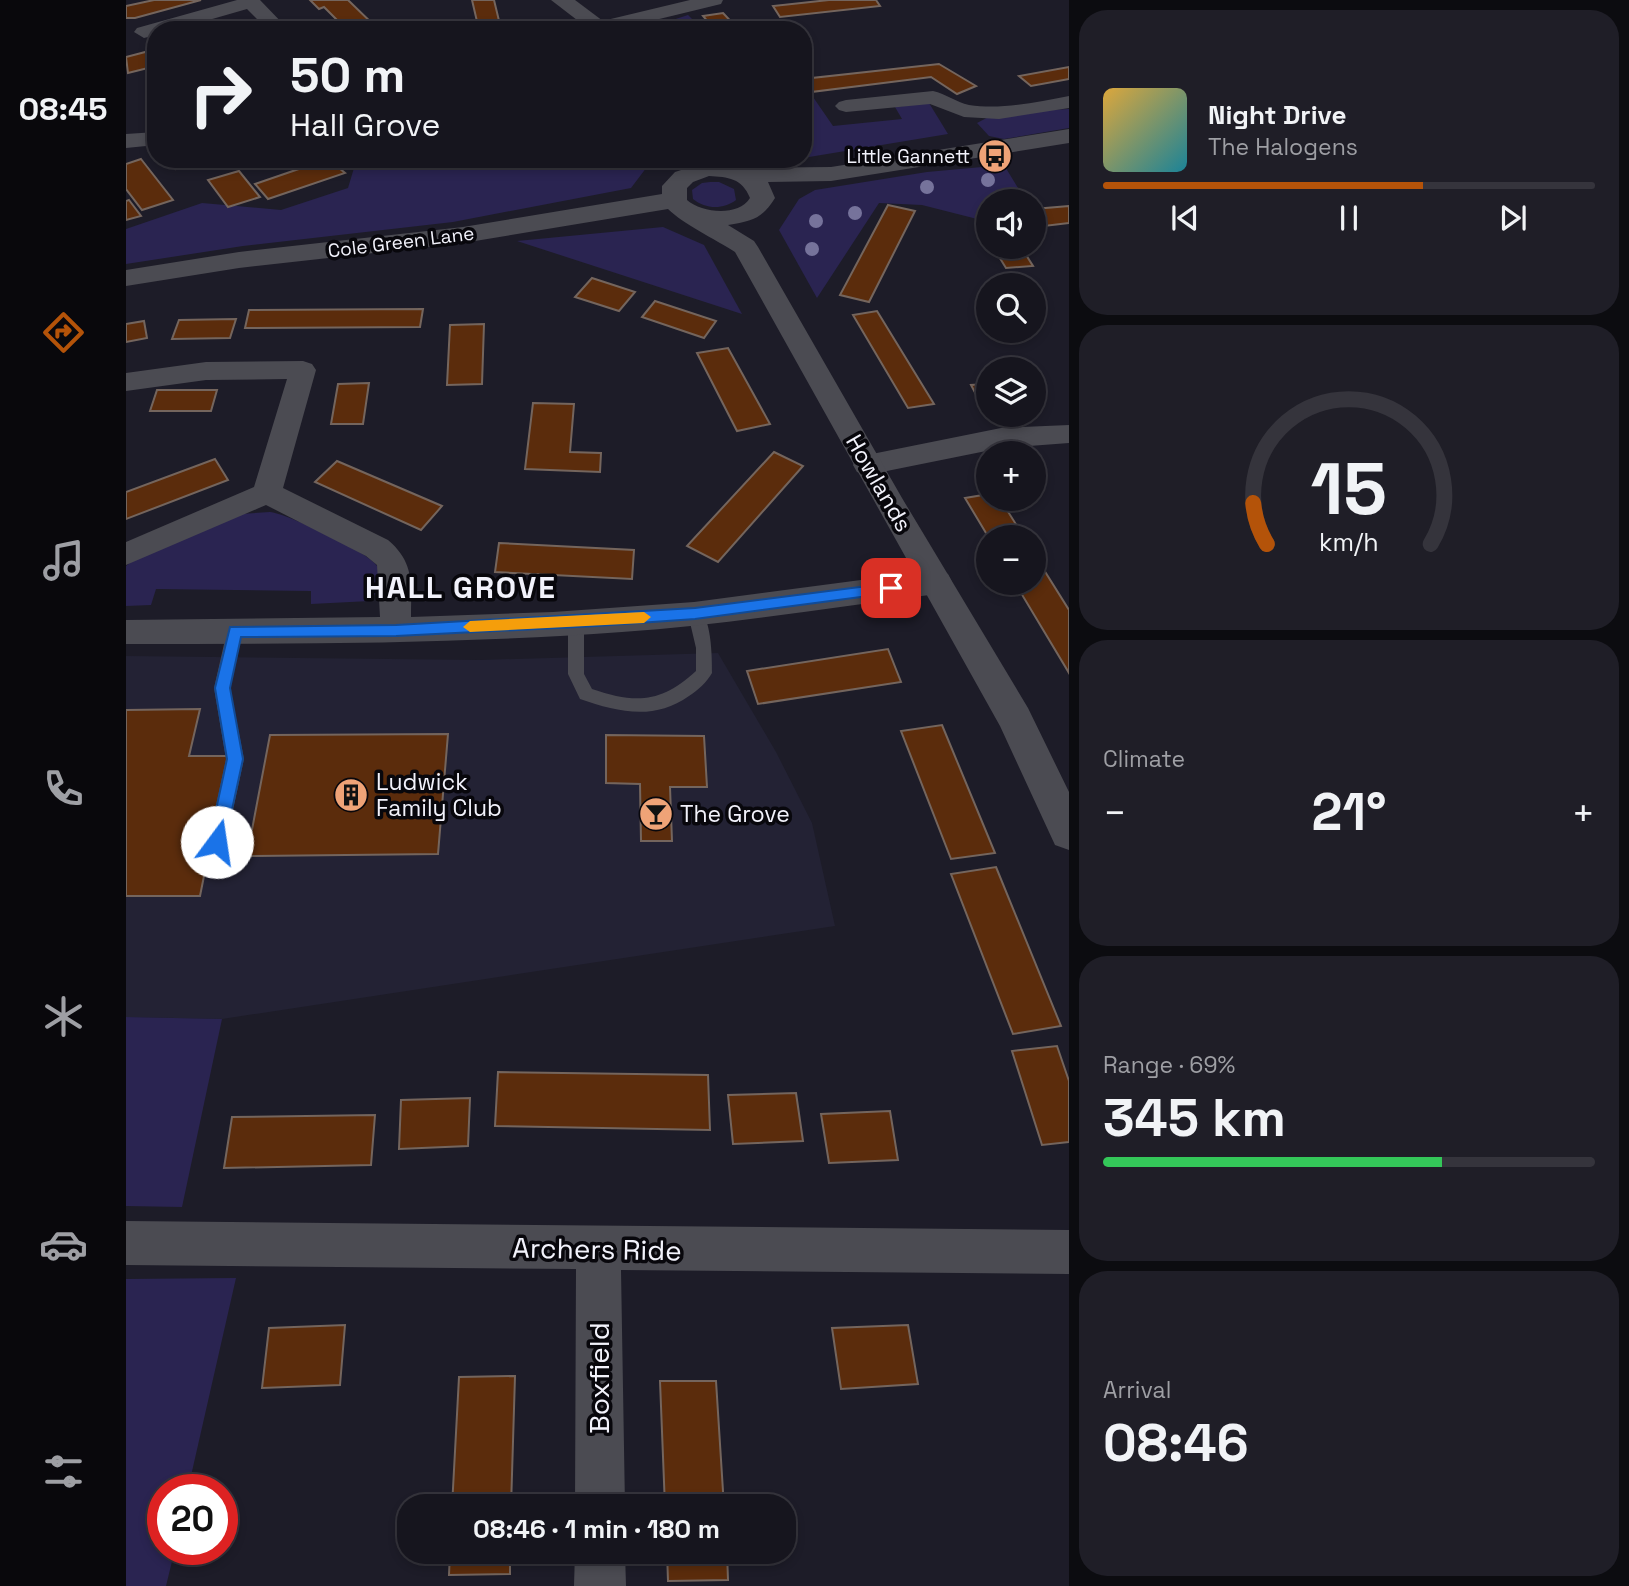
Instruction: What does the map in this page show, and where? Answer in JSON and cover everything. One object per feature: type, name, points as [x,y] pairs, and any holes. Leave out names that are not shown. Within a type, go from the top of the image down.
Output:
[{"type":"street","points":[[561,0],[591,21]]},
{"type":"street","points":[[634,21],[714,0]]},
{"type":"street","points":[[188,21],[253,5],[267,21]]},
{"type":"street","points":[[846,106],[933,97],[946,106],[977,113],[1035,109],[1069,102]]},
{"type":"street","points":[[977,113],[968,122],[974,132],[992,149]]},
{"type":"street","points":[[716,168],[746,175],[831,174],[1069,136]]},
{"type":"street","points":[[126,141],[147,139]]},
{"type":"street","points":[[674,200],[674,186],[692,168]]},
{"type":"street","points":[[696,216],[727,219],[831,174]]},
{"type":"street","points":[[745,247],[762,192],[756,182],[746,175]]},
{"type":"street","name":"Howlands","points":[[674,200],[681,208],[745,247],[867,465],[1015,719],[1069,833]]},
{"type":"street","name":"Cole Green Lane","points":[[126,278],[239,260],[422,241],[674,200]]},
{"type":"street","points":[[126,382],[206,371],[303,370],[267,493]]},
{"type":"street","points":[[867,465],[1001,439],[1069,433]]},
{"type":"street","points":[[126,554],[267,493],[377,548],[391,560],[395,576],[396,630]]},
{"type":"street","points":[[126,632],[396,630],[695,614],[937,582]]},
{"type":"street","name":"Archers Ride","points":[[126,1243],[1069,1252]]},
{"type":"street","name":"Boxfield","points":[[598,1249],[600,1494]]},
{"type":"street","points":[[600,1564],[600,1586]]},
{"type":"lane","points":[[576,621],[576,674],[586,694],[609,703],[633,707],[671,702],[704,673],[705,648],[695,614]]},
{"type":"lane","points":[[217,842],[235,759],[222,688],[235,631]]},
{"type":"shaded area","points":[[688,15],[694,21],[670,21]]},
{"type":"shaded area","points":[[812,97],[833,126],[902,119],[895,107],[929,103],[948,134],[812,157]]},
{"type":"shaded area","points":[[1069,109],[1069,128],[1004,139],[989,136],[977,123],[996,113]]},
{"type":"shaded area","points":[[1004,165],[1019,189],[976,189],[976,219],[922,205],[879,203],[817,298],[779,230],[799,199],[815,190],[927,172]]},
{"type":"shaded area","points":[[354,168],[646,168],[631,188],[453,222],[243,246],[126,264],[126,229],[202,203],[281,210],[348,188]]},
{"type":"shaded area","points":[[719,182],[734,189],[736,200],[714,207],[693,199],[692,190],[702,183]]},
{"type":"shaded area","points":[[663,227],[704,245],[742,314],[517,241]]},
{"type":"shaded area","points":[[270,512],[327,534],[371,560],[378,569],[380,588],[370,601],[311,604],[311,591],[156,589],[151,605],[126,606],[126,566],[136,558],[241,514]]},
{"type":"shaded area","points":[[718,653],[776,752],[812,823],[835,926],[222,1019],[126,1017],[126,656],[480,660]]},
{"type":"shaded area","points":[[126,1017],[222,1019],[182,1207],[126,1206]]},
{"type":"shaded area","points":[[236,1278],[191,1474],[147,1474],[147,1565],[171,1565],[166,1586],[126,1586],[126,1279]]},
{"type":"building","points":[[154,0],[201,0],[135,18],[126,18],[126,6]]},
{"type":"building","points":[[310,0],[348,0],[370,21],[338,21],[324,7],[319,9]]},
{"type":"building","points":[[472,0],[494,0],[499,21],[477,21]]},
{"type":"building","points":[[829,0],[876,0],[880,6],[780,17],[773,6]]},
{"type":"building","points":[[723,13],[731,21],[707,21],[703,16]]},
{"type":"building","points":[[147,52],[147,68],[128,73],[126,57]]},
{"type":"building","points":[[939,64],[976,86],[957,94],[931,77],[812,92],[812,78]]},
{"type":"building","points":[[1069,67],[1069,79],[1031,86],[1019,76]]},
{"type":"building","points":[[141,159],[173,200],[142,210],[126,189],[126,164]]},
{"type":"building","points":[[302,168],[339,168],[345,173],[268,199],[255,184]]},
{"type":"building","points":[[239,171],[260,197],[228,207],[208,180]]},
{"type":"building","points":[[129,200],[141,216],[126,220],[126,201]]},
{"type":"building","points":[[888,205],[915,211],[869,302],[840,295]]},
{"type":"building","points":[[1069,206],[1069,223],[1046,226],[1046,208]]},
{"type":"building","points":[[1000,259],[1029,259],[1033,266],[1006,268]]},
{"type":"building","points":[[592,278],[635,292],[619,311],[575,297]]},
{"type":"building","points":[[655,301],[716,321],[704,338],[642,317]]},
{"type":"building","points":[[423,309],[420,327],[245,328],[249,310]]},
{"type":"building","points":[[877,311],[934,404],[908,408],[853,315]]},
{"type":"building","points":[[236,319],[230,338],[172,339],[179,320]]},
{"type":"building","points":[[144,321],[147,338],[126,342],[126,324]]},
{"type":"building","points":[[484,324],[482,384],[447,385],[450,325]]},
{"type":"building","points":[[728,348],[770,424],[737,431],[697,353]]},
{"type":"building","points":[[369,383],[363,424],[331,424],[338,384]]},
{"type":"building","points":[[157,390],[217,390],[211,411],[150,411]]},
{"type":"building","points":[[533,403],[574,404],[570,452],[601,453],[600,472],[525,469]]},
{"type":"building","points":[[774,452],[803,466],[718,562],[687,546]]},
{"type":"building","points":[[215,459],[228,480],[126,519],[126,492]]},
{"type":"building","points":[[337,461],[442,506],[421,530],[315,482]]},
{"type":"building","points":[[976,496],[976,511],[1008,511],[1016,525],[981,525],[965,498]]},
{"type":"building","points":[[499,543],[634,550],[632,579],[495,572]]},
{"type":"building","points":[[1046,573],[1069,610],[1069,673],[1022,595],[1046,595]]},
{"type":"building","points":[[888,649],[901,682],[758,704],[747,671]]},
{"type":"building","points":[[200,709],[189,756],[228,756],[200,896],[126,896],[126,710]]},
{"type":"building","points":[[942,725],[995,853],[951,859],[901,731]]},
{"type":"building","name":"Ludwick Family Club","points":[[448,734],[438,854],[247,856],[270,735]]},
{"type":"building","name":"The Grove","points":[[606,735],[704,736],[707,787],[670,787],[672,841],[641,841],[640,784],[606,783]]},
{"type":"building","points":[[996,867],[1061,1026],[1013,1034],[951,874]]},
{"type":"building","points":[[1057,1046],[1069,1081],[1069,1142],[1042,1145],[1012,1051]]},
{"type":"building","points":[[498,1072],[708,1075],[710,1130],[495,1126]]},
{"type":"building","points":[[796,1093],[803,1141],[733,1144],[728,1095]]},
{"type":"building","points":[[470,1098],[468,1146],[399,1149],[401,1100]]},
{"type":"building","points":[[890,1111],[898,1160],[829,1163],[821,1114]]},
{"type":"building","points":[[375,1115],[371,1165],[224,1168],[232,1117]]},
{"type":"building","points":[[345,1325],[340,1385],[262,1388],[269,1328]]},
{"type":"building","points":[[908,1325],[918,1384],[841,1389],[832,1328]]},
{"type":"building","points":[[515,1376],[511,1494],[453,1494],[459,1377]]},
{"type":"building","points":[[660,1381],[716,1381],[723,1494],[664,1494]]},
{"type":"building","points":[[449,1564],[510,1564],[510,1574],[449,1575]]},
{"type":"building","points":[[667,1564],[727,1564],[728,1580],[668,1581]]},
{"type":"slow traffic","points":[[470,627],[644,617]]},
{"type":"place","name":"Little Gannett","points":[[995,156]]},
{"type":"place","name":"Ludwick Family Club","points":[[351,795]]},
{"type":"place","name":"The Grove","points":[[656,814]]},
{"type":"district","name":"HALL GROVE","points":[[461,587]]},
{"type":"route","points":[[217,842],[235,759],[222,688],[235,631],[396,630],[695,614],[891,588]]}]
